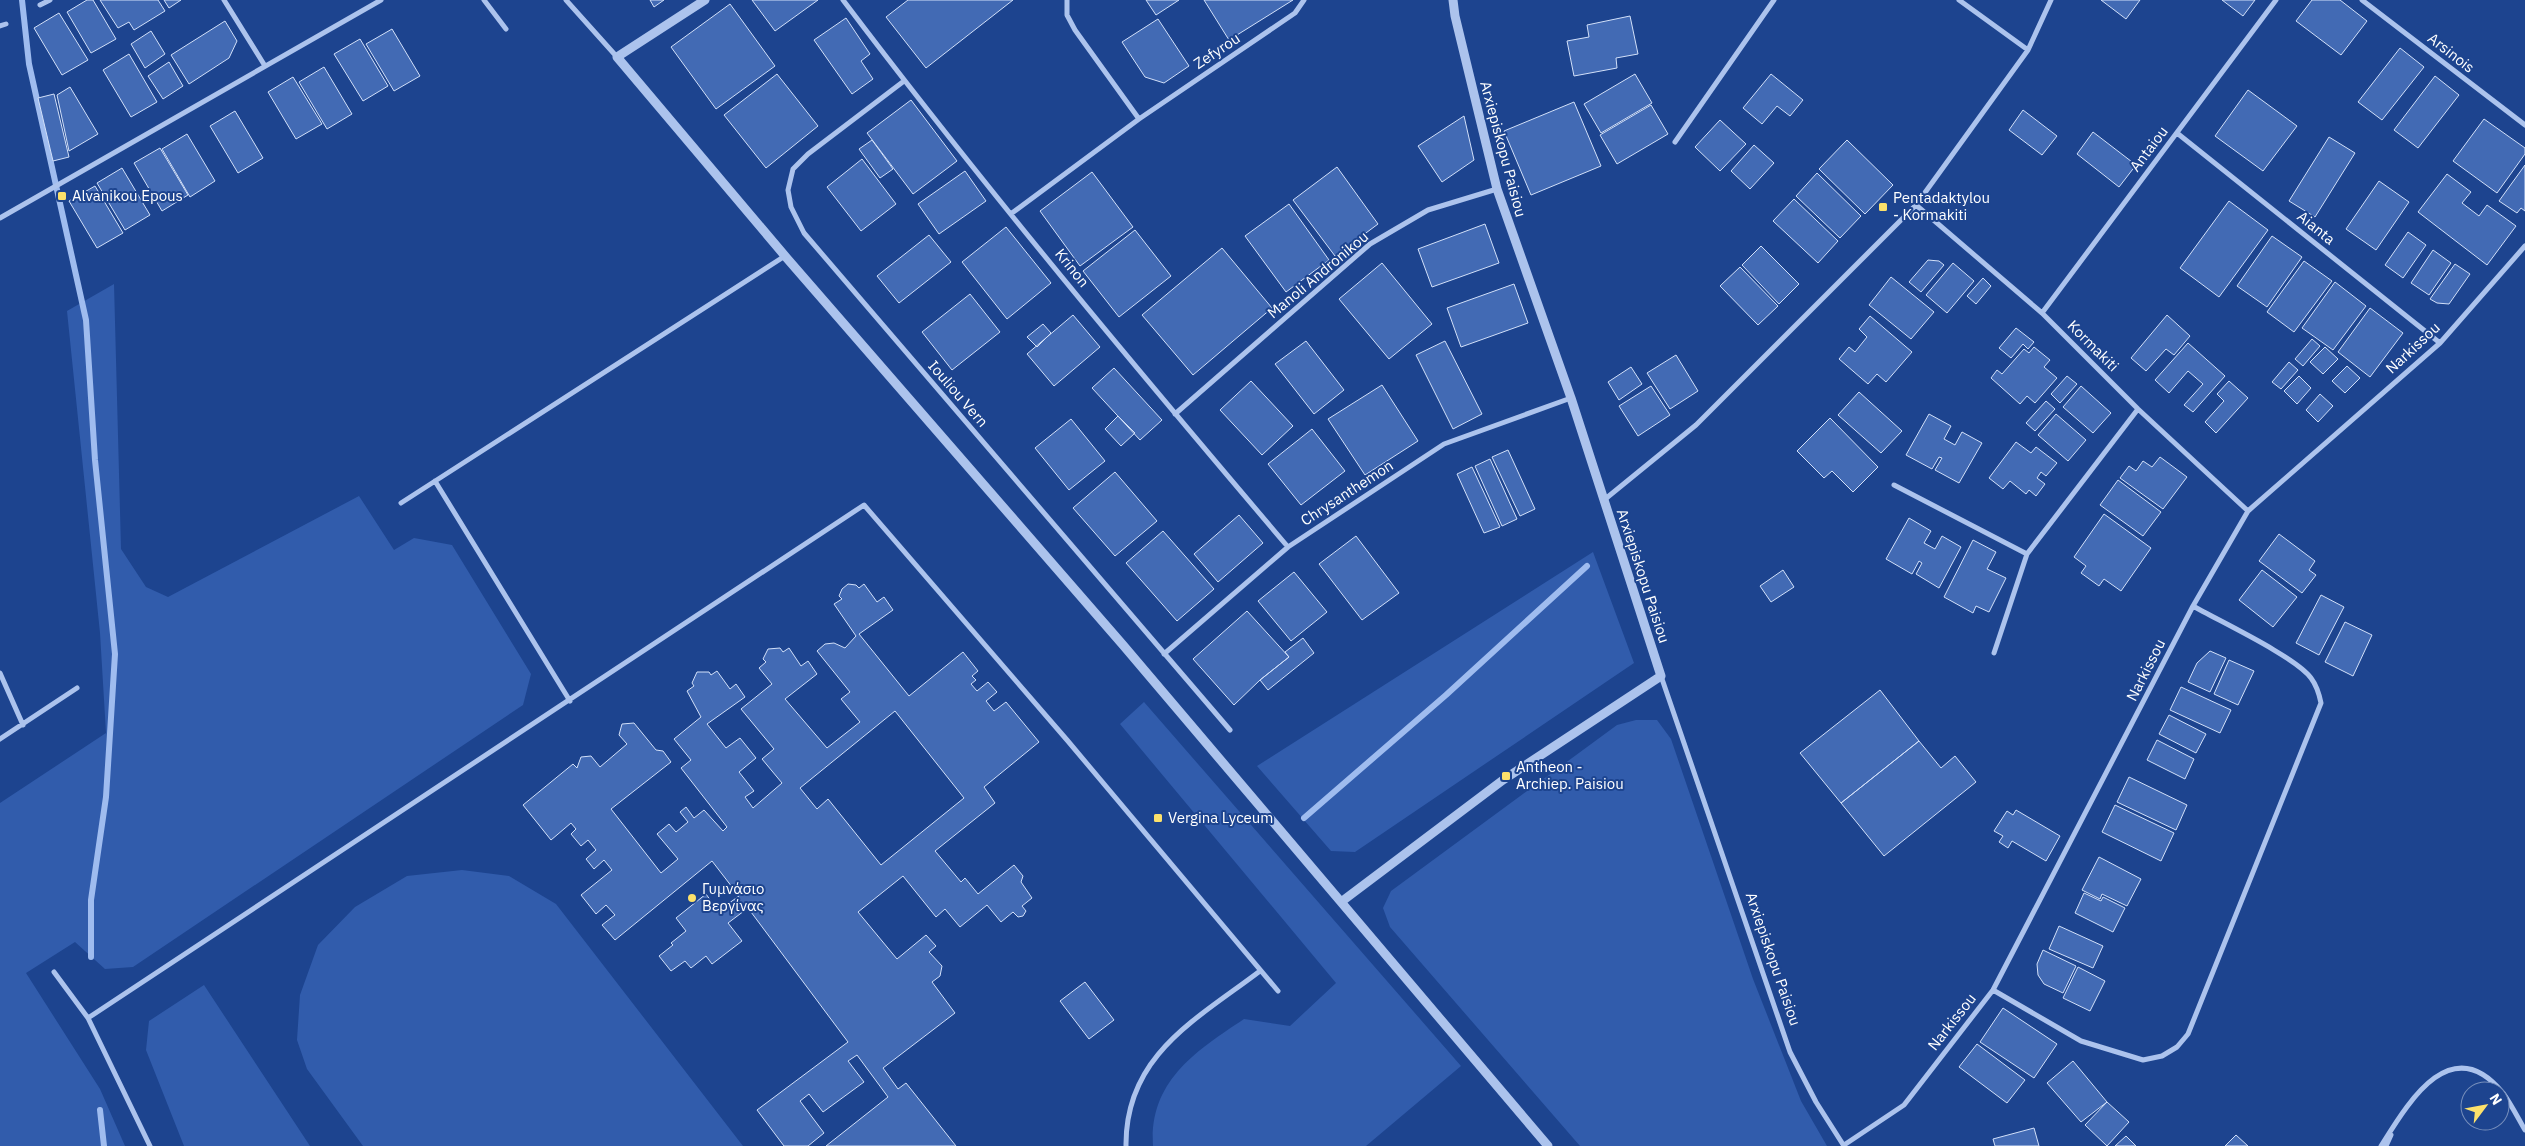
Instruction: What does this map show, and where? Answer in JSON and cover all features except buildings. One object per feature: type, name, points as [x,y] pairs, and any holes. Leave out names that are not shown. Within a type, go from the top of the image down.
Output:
[{"type":"street","points":[[40,6],[50,0]]},
{"type":"street","points":[[224,0],[265,66]]},
{"type":"street","points":[[0,218],[381,0]]},
{"type":"street","points":[[484,0],[506,29]]},
{"type":"street","points":[[566,0],[1116,638],[1548,1146]]},
{"type":"street","points":[[617,57],[705,0]]},
{"type":"street","name":"Krinon","points":[[843,0],[904,81],[1176,414],[1288,547]]},
{"type":"street","points":[[1068,0],[1067,15],[1075,30],[1139,119]]},
{"type":"street","name":"Zefyrou","points":[[1012,213],[1139,119],[1295,13],[1304,0]]},
{"type":"street","name":"Arxiepiskopu Paisiou","points":[[1453,0],[1455,16],[1496,189],[1571,398],[1661,676],[1790,1052],[1816,1102],[1844,1145]]},
{"type":"street","points":[[1675,142],[1774,0]]},
{"type":"street","points":[[1959,0],[2028,50]]},
{"type":"street","points":[[1604,500],[1696,425],[1916,205],[2028,50],[2051,0]]},
{"type":"street","name":"Antaiou","points":[[2042,313],[2276,0]]},
{"type":"street","name":"Arsinois","points":[[2362,0],[2525,125]]},
{"type":"street","points":[[0,26],[6,24]]},
{"type":"street","name":"Iouliou Vern","points":[[904,81],[808,154],[793,169],[788,190],[790,207],[804,233],[1230,730]]},
{"type":"street","name":"Aianta","points":[[2177,133],[2440,343]]},
{"type":"street","name":"Manoli Andronikou","points":[[1176,414],[1370,244],[1428,210],[1496,189]]},
{"type":"street","name":"Kormakiti","points":[[1916,205],[2042,313],[2138,409],[2248,511]]},
{"type":"street","name":"Narkissou","points":[[1844,1145],[1904,1104],[1993,990],[2193,606],[2248,511],[2440,343],[2525,246]]},
{"type":"street","points":[[401,502],[785,256]]},
{"type":"street","name":"Chrysanthemon","points":[[1164,654],[1288,547],[1444,444],[1571,398]]},
{"type":"street","points":[[1994,654],[2026,554],[2138,409]]},
{"type":"street","points":[[435,482],[570,701]]},
{"type":"street","points":[[1894,485],[2026,554]]},
{"type":"street","points":[[88,1018],[864,505],[1067,740],[1278,991]]},
{"type":"street","points":[[1993,990],[2081,1041],[2143,1060],[2162,1056],[2177,1047],[2188,1034],[2321,702],[2318,690],[2310,677],[2295,663],[2193,606]]},
{"type":"street","points":[[0,673],[23,726]]},
{"type":"street","points":[[1341,902],[1503,780],[1661,676]]},
{"type":"street","points":[[0,739],[23,726],[77,688]]},
{"type":"street","points":[[1126,1146],[1128,1121],[1133,1099],[1143,1074],[1154,1058],[1174,1037],[1260,971]]},
{"type":"street","points":[[54,972],[88,1018],[150,1146]]},
{"type":"street","points":[[2381,1146],[2398,1118],[2418,1091],[2434,1076],[2452,1069],[2474,1069],[2502,1093],[2525,1130]]},
{"type":"street","points":[[2386,1146],[2398,1118]]},
{"type":"shaded area","points":[[114,284],[121,549],[146,587],[168,597],[359,496],[394,550],[414,538],[452,545],[531,674],[523,705],[133,967],[105,969],[75,942],[26,973],[100,1089],[125,1146],[0,1146],[0,803],[106,733],[100,633],[67,311]]},
{"type":"shaded area","points":[[1593,552],[1634,663],[1355,852],[1331,851],[1257,766]]},
{"type":"shaded area","points":[[1144,702],[1461,1066],[1366,1146],[1153,1146],[1154,1123],[1159,1103],[1167,1086],[1193,1056],[1244,1019],[1290,1026],[1336,983],[1120,724]]},
{"type":"shaded area","points":[[1636,720],[1657,720],[1671,739],[1753,979],[1801,1101],[1827,1146],[1580,1146],[1390,927],[1383,908],[1391,891],[1617,725]]},
{"type":"shaded area","points":[[462,870],[509,876],[556,904],[743,1146],[363,1146],[307,1069],[297,1040],[300,995],[318,945],[355,907],[407,876]]},
{"type":"shaded area","points":[[204,985],[310,1146],[184,1146],[146,1050],[149,1021]]},
{"type":"waterway","points":[[22,0],[29,64],[86,320],[95,460],[115,654],[106,797],[91,900],[91,957]]},
{"type":"waterway","points":[[1304,818],[1446,695],[1587,566]]},
{"type":"waterway","points":[[100,1110],[104,1146]]},
{"type":"place","name":"Alvanikou Epous","points":[[62,196]]},
{"type":"place","name":"Pentadaktylou - Kormakiti","points":[[1883,207]]},
{"type":"place","name":"Antheon - Archiep. Paisiou","points":[[1506,776]]},
{"type":"place","name":"Vergina Lyceum","points":[[1158,818]]},
{"type":"place","name":"Γυμνάσιο Βεργίνας","points":[[692,898]]}]
